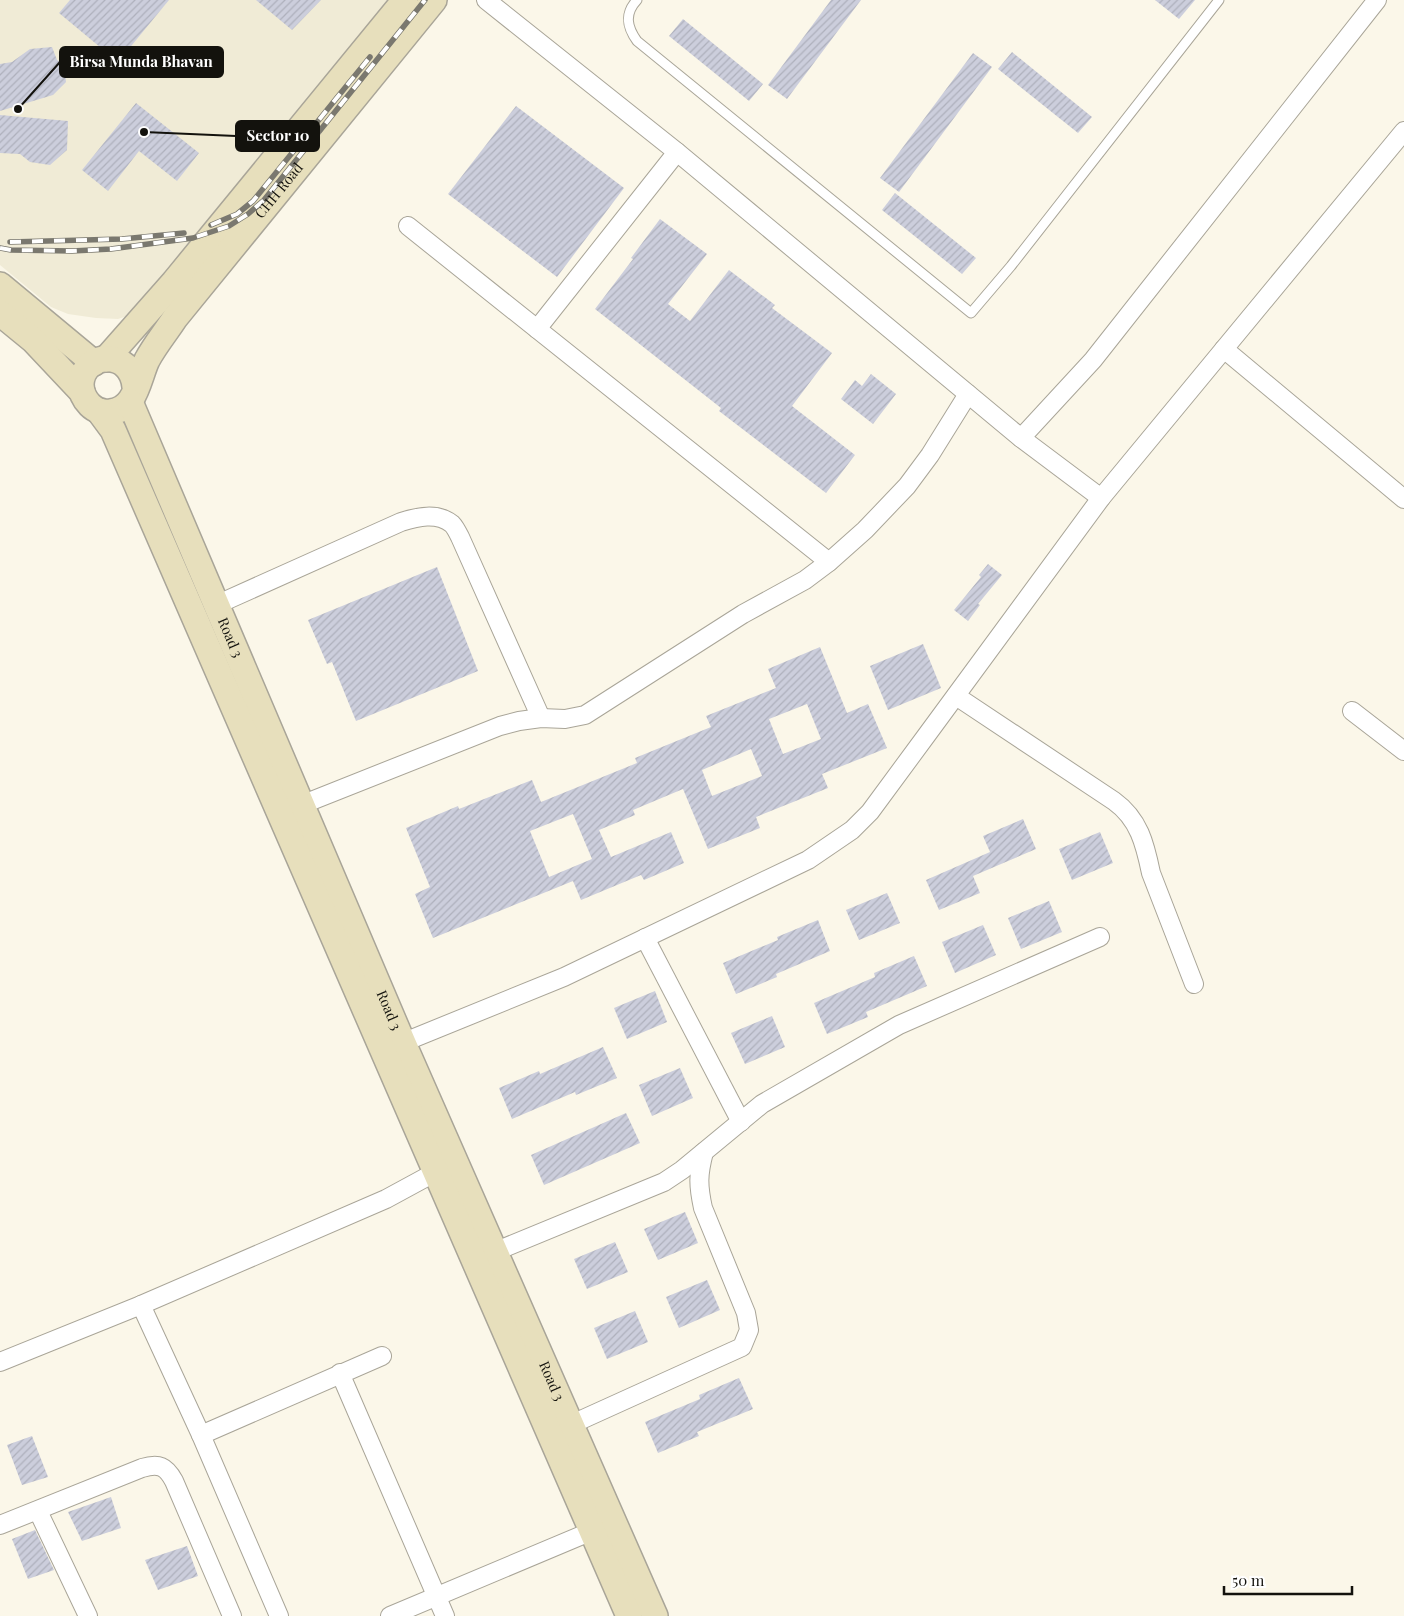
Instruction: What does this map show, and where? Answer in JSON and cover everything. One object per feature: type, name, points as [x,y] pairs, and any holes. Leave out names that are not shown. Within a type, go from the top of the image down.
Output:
[{"type":"street","points":[[0,285],[100,361],[118,360],[126,365],[131,371],[133,395],[123,408],[116,412],[107,413],[91,407],[85,400],[81,384],[88,368],[100,361],[174,282],[405,0]]},
{"type":"street","name":"CHH Road","points":[[133,395],[148,359],[175,318],[434,0]]},
{"type":"street","points":[[486,0],[677,152],[1021,438],[1101,498]]},
{"type":"street","points":[[1021,438],[1093,360],[1377,0]]},
{"type":"street","points":[[393,1047],[564,977],[808,860],[852,830],[870,812],[1101,498],[1404,131]]},
{"type":"street","points":[[537,329],[677,152]]},
{"type":"street","points":[[408,226],[829,562]]},
{"type":"street","points":[[0,313],[33,340],[82,392]]},
{"type":"street","points":[[1224,349],[1404,499]]},
{"type":"street","points":[[301,805],[500,726],[541,718],[564,719],[585,715],[743,614],[805,580],[829,562],[865,530],[906,486],[930,455],[968,394]]},
{"type":"street","name":"Road 3","points":[[133,395],[216,604],[301,805],[393,1047]]},
{"type":"street","name":"Road 3","points":[[99,411],[113,430],[393,1047],[560,1430],[655,1616]]},
{"type":"street","points":[[216,604],[401,522],[417,517],[438,517],[452,524],[460,538],[541,718]]},
{"type":"street","points":[[956,696],[1125,809],[1132,818],[1147,854],[1151,873],[1194,984]]},
{"type":"street","points":[[1352,711],[1401,743]]},
{"type":"street","points":[[645,938],[741,1122]]},
{"type":"street","points":[[494,1252],[664,1182],[682,1170],[762,1104],[899,1025],[1100,938]]},
{"type":"street","points":[[560,1430],[742,1347],[749,1330],[746,1313],[703,1208],[699,1190],[698,1174],[704,1152]]},
{"type":"street","points":[[0,1362],[142,1305],[386,1199],[445,1167]]},
{"type":"street","name":"Road 3","points":[[445,1167],[494,1252],[560,1430],[592,1531],[629,1616]]},
{"type":"street","points":[[142,1305],[201,1435],[279,1616]]},
{"type":"street","points":[[201,1435],[382,1356]]},
{"type":"street","points":[[340,1373],[445,1616]]},
{"type":"street","points":[[0,1525],[142,1468],[153,1464],[162,1466],[169,1472],[174,1481],[232,1616]]},
{"type":"street","points":[[38,1511],[88,1616]]},
{"type":"street","points":[[390,1616],[592,1531]]},
{"type":"lane","points":[[637,0],[630,8],[629,21],[630,31],[637,42],[971,313],[1017,258],[1219,0]]},
{"type":"shaded area","points":[[0,0],[395,0],[148,309],[118,319],[68,314],[51,307],[0,265]]},
{"type":"building","points":[[70,0],[169,0],[118,62],[59,13]]},
{"type":"building","points":[[256,0],[321,0],[292,30]]},
{"type":"building","points":[[831,0],[861,0],[787,99],[768,85]]},
{"type":"building","points":[[1155,0],[1195,0],[1179,19]]},
{"type":"building","points":[[683,19],[763,84],[749,101],[669,36]]},
{"type":"building","points":[[52,47],[57,60],[64,64],[66,82],[53,95],[0,111],[0,64],[12,62],[30,49]]},
{"type":"building","points":[[1012,52],[1092,117],[1078,133],[998,69]]},
{"type":"building","points":[[973,53],[992,67],[899,192],[880,178]]},
{"type":"building","points":[[136,103],[199,153],[177,181],[139,151],[108,191],[82,170]]},
{"type":"building","points":[[516,106],[624,188],[557,277],[448,194]]},
{"type":"building","points":[[0,115],[68,121],[67,150],[50,165],[30,162],[20,154],[0,153]]},
{"type":"building","points":[[895,193],[976,258],[962,274],[882,210]]},
{"type":"building","points":[[660,219],[707,254],[668,304],[690,321],[729,270],[775,305],[772,308],[832,353],[792,406],[855,455],[826,493],[719,411],[721,408],[595,309],[633,259],[631,258]]},
{"type":"building","points":[[871,374],[896,394],[873,424],[841,399],[855,380],[862,386]]},
{"type":"building","points":[[988,564],[1002,575],[978,604],[980,605],[968,621],[954,610],[981,577],[979,575]]},
{"type":"building","points":[[437,567],[478,671],[356,721],[332,662],[327,664],[308,620]]},
{"type":"building","points":[[923,644],[941,688],[888,710],[870,666]]},
{"type":"building","points":[[820,647],[847,713],[868,704],[887,748],[822,774],[828,788],[756,817],[760,828],[708,849],[683,789],[633,810],[635,815],[599,830],[611,857],[671,832],[684,863],[644,880],[641,875],[581,900],[573,881],[433,938],[415,894],[430,887],[406,828],[458,806],[459,809],[532,780],[541,802],[637,763],[635,758],[711,727],[706,716],[776,688],[768,669]],"holes":[[[807,704],[821,739],[783,754],[769,719]],[[751,749],[762,776],[712,796],[702,770]],[[573,814],[592,859],[549,877],[530,831]]]},
{"type":"building","points":[[1023,819],[1036,849],[973,876],[980,893],[939,910],[926,880],[990,852],[983,836]]},
{"type":"building","points":[[1100,832],[1113,863],[1072,880],[1059,849]]},
{"type":"building","points":[[887,893],[900,923],[859,940],[846,910]]},
{"type":"building","points":[[1049,901],[1062,932],[1021,949],[1008,918]]},
{"type":"building","points":[[818,920],[830,951],[776,974],[777,977],[736,994],[723,963],[778,940],[777,937]]},
{"type":"building","points":[[983,925],[996,955],[955,973],[942,942]]},
{"type":"building","points":[[914,956],[927,986],[866,1012],[868,1017],[827,1034],[814,1003],[875,977],[874,973]]},
{"type":"building","points":[[655,991],[667,1022],[627,1039],[614,1008]]},
{"type":"building","points":[[772,1016],[785,1047],[745,1064],[731,1033]]},
{"type":"building","points":[[603,1047],[617,1078],[576,1095],[575,1092],[512,1119],[499,1088],[539,1071],[540,1074]]},
{"type":"building","points":[[680,1068],[693,1098],[652,1116],[639,1085]]},
{"type":"building","points":[[626,1113],[640,1143],[544,1185],[531,1155]]},
{"type":"building","points":[[685,1212],[698,1243],[658,1260],[644,1229]]},
{"type":"building","points":[[615,1242],[628,1272],[587,1289],[574,1259]]},
{"type":"building","points":[[707,1280],[720,1310],[679,1328],[666,1297]]},
{"type":"building","points":[[635,1311],[648,1342],[607,1359],[594,1328]]},
{"type":"building","points":[[739,1378],[753,1409],[697,1432],[699,1436],[658,1453],[645,1422],[700,1399],[699,1395]]},
{"type":"building","points":[[32,1436],[48,1477],[22,1485],[7,1445]]},
{"type":"building","points":[[111,1497],[121,1528],[82,1541],[68,1512]]},
{"type":"building","points":[[35,1530],[54,1570],[28,1579],[12,1539]]},
{"type":"building","points":[[187,1546],[198,1576],[158,1590],[145,1560]]},
{"type":"railway","points":[[0,248],[11,250],[72,251],[111,249],[193,238],[229,226],[248,214],[264,200],[425,0]]},
{"type":"railway","points":[[211,225],[237,214],[253,201],[370,57]]},
{"type":"railway","points":[[10,242],[122,239],[184,233]]},
{"type":"place","name":"Birsa Munda Bhavan","points":[[18,109]]},
{"type":"place","name":"Sector 10","points":[[144,132]]}]
